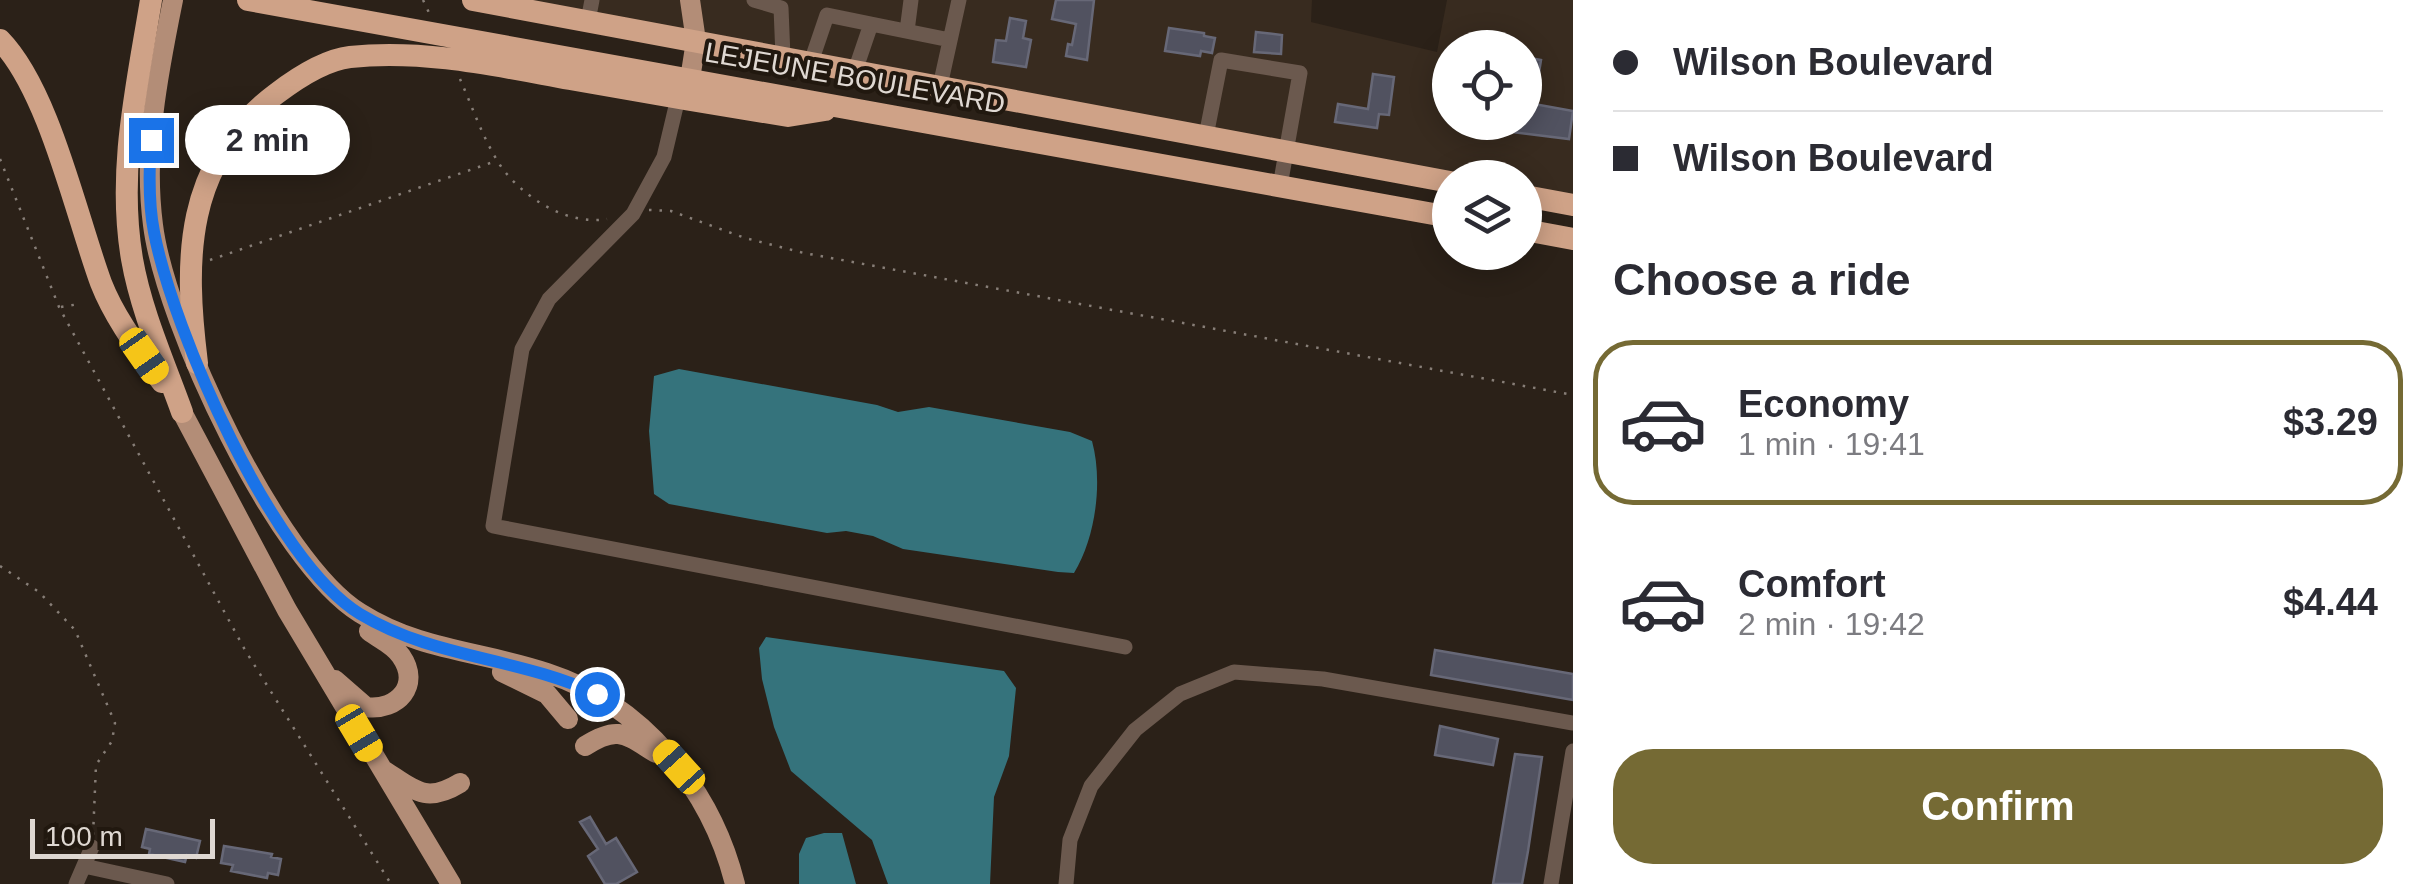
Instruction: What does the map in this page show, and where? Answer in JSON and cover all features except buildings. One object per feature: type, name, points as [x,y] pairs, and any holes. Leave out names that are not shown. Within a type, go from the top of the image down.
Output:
[{"type":"highway","points":[[151,0],[155,38],[132,94],[127,153],[132,259],[144,308],[182,412]]},
{"type":"highway","name":"LEJEUNE BOULEVARD","points":[[248,0],[684,89],[788,116],[844,108],[1432,213]]},
{"type":"highway","name":"LEJEUNE BOULEVARD","points":[[473,0],[590,11],[696,41],[1432,179]]},
{"type":"highway","points":[[0,40],[12,52],[38,100],[103,287],[124,328],[182,412]]},
{"type":"highway","points":[[196,363],[189,254],[201,199],[223,148],[252,112],[300,76],[346,57],[415,56],[684,89]]},
{"type":"highway","points":[[1542,199],[1573,205]]},
{"type":"highway","points":[[1542,233],[1573,239]]},
{"type":"main road","points":[[173,0],[155,38],[149,172],[153,229],[166,282],[196,363],[252,476],[295,547],[332,592],[361,625],[398,652],[408,685],[400,700],[392,705],[366,707],[318,666]]},
{"type":"main road","points":[[684,89],[696,41],[690,0]]},
{"type":"main road","points":[[182,412],[318,666],[451,884]]},
{"type":"main road","points":[[332,592],[375,622],[537,687],[568,719]]},
{"type":"main road","points":[[447,651],[546,672],[597,694],[650,734],[679,767],[723,842],[735,884]]},
{"type":"main road","points":[[585,746],[618,732],[679,767]]},
{"type":"main road","points":[[379,767],[422,794],[438,794],[460,783]]},
{"type":"street","points":[[754,0],[781,8],[784,57]]},
{"type":"street","points":[[907,31],[912,0]]},
{"type":"street","points":[[940,86],[959,0]]},
{"type":"street","points":[[811,62],[829,8],[871,24],[950,40]]},
{"type":"street","points":[[855,70],[871,24]]},
{"type":"street","points":[[1206,136],[1221,60],[1300,74],[1280,186]]},
{"type":"street","points":[[684,89],[664,157],[633,214],[549,299],[522,348],[493,526],[1125,647]]},
{"type":"street","points":[[1066,884],[1070,840],[1091,786],[1135,730],[1180,694],[1234,672],[1323,680],[1573,724]]},
{"type":"street","points":[[1550,884],[1573,752]]},
{"type":"street","points":[[76,884],[92,847]]},
{"type":"street","points":[[84,866],[168,884]]},
{"type":"path","points":[[485,133],[497,160],[539,202],[572,220],[600,221],[652,209],[672,211],[745,238],[804,254],[1573,395]]},
{"type":"path","points":[[0,159],[59,307],[245,650],[391,884]]},
{"type":"path","points":[[210,260],[497,160]]},
{"type":"path","points":[[59,307],[80,304]]},
{"type":"path","points":[[0,566],[39,592],[74,630],[115,722],[112,741],[96,766],[92,847]]},
{"type":"shaded area","points":[[482,0],[1312,0],[1311,22],[1432,51],[1432,140],[1542,140],[1542,30],[1441,30],[1447,0],[1573,0],[1573,205],[1542,199],[1542,160],[1432,160],[1432,175]]},
{"type":"water","points":[[679,369],[898,412],[929,407],[1070,432],[1092,441],[1097,491],[1082,559],[1074,573],[1058,572],[903,549],[873,536],[846,531],[827,533],[669,504],[654,494],[649,431],[654,376]]},
{"type":"water","points":[[766,637],[1004,671],[1016,688],[1009,756],[994,797],[990,884],[888,884],[872,840],[791,771],[762,679],[759,648]]},
{"type":"water","points":[[842,833],[856,884],[799,884],[799,854],[806,838]]},
{"type":"route","points":[[151,140],[153,229],[166,282],[218,414],[295,547],[332,592],[375,622],[431,646],[546,672],[597,694]]}]
